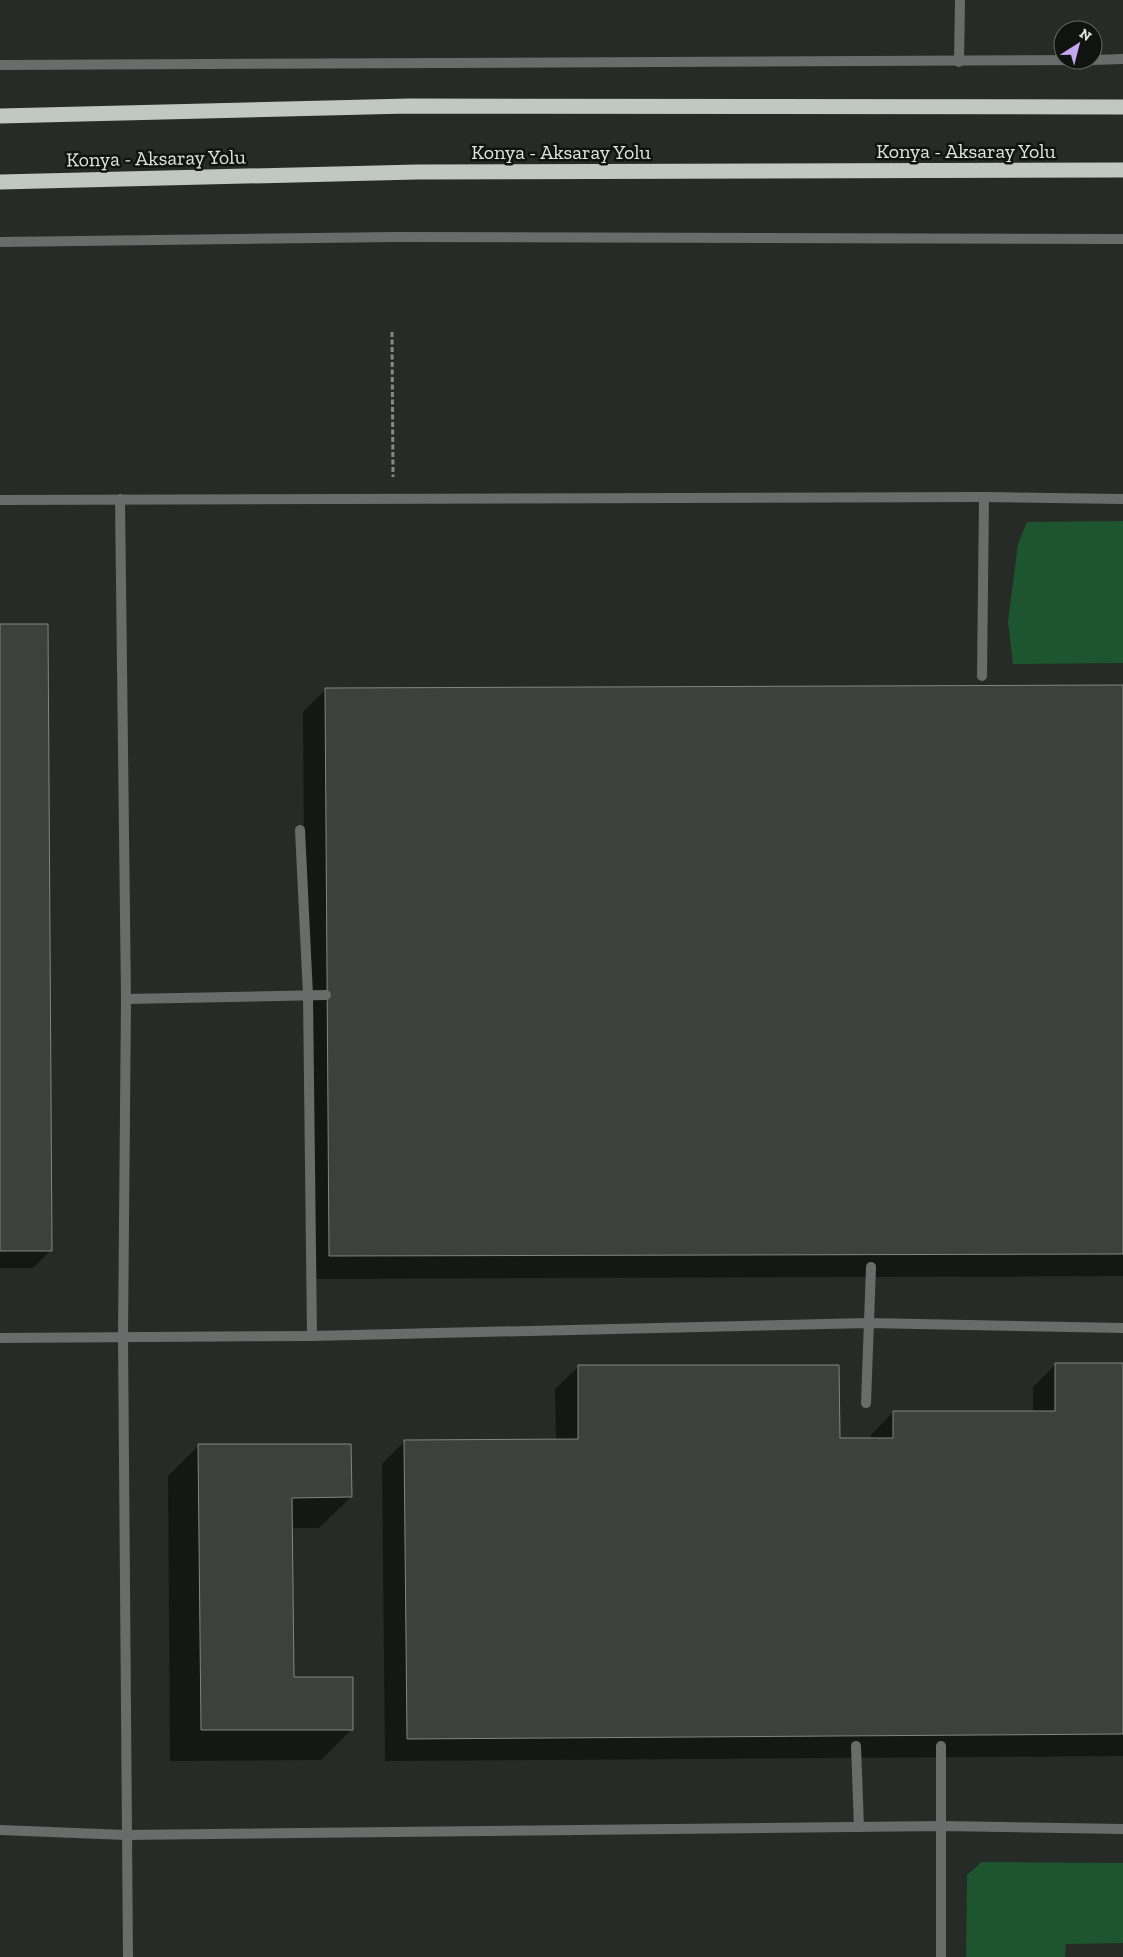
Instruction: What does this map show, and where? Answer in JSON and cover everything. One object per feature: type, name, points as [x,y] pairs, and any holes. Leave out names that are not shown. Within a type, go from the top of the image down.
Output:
[{"type":"highway","points":[[0,116],[409,106],[1123,107]]},
{"type":"highway","name":"Konya - Aksaray Yolu","points":[[0,182],[417,172],[1123,170]]},
{"type":"street","points":[[959,62],[960,0]]},
{"type":"street","points":[[1103,60],[1123,59]]},
{"type":"street","points":[[0,65],[1053,60]]},
{"type":"street","points":[[0,242],[396,237],[1123,239]]},
{"type":"street","points":[[982,676],[984,497]]},
{"type":"street","points":[[0,500],[984,497],[1123,499]]},
{"type":"street","points":[[120,499],[126,999],[123,1337],[128,1957]]},
{"type":"street","points":[[300,830],[308,995],[312,1336]]},
{"type":"street","points":[[126,999],[326,995]]},
{"type":"street","points":[[866,1404],[871,1267]]},
{"type":"street","points":[[0,1338],[312,1336],[868,1323],[1123,1328]]},
{"type":"street","points":[[856,1746],[859,1827]]},
{"type":"street","points":[[941,1746],[941,1957]]},
{"type":"street","points":[[0,1830],[126,1835],[942,1826],[1123,1828]]},
{"type":"path","points":[[392,332],[393,500]]},
{"type":"green space","points":[[1123,521],[1123,663],[1013,664],[1008,622],[1018,544],[1027,522]]},
{"type":"green space","points":[[982,1862],[1123,1863],[1123,1943],[1066,1944],[1065,1957],[966,1957],[967,1875]]},
{"type":"building","points":[[0,624],[48,624],[52,1251],[0,1251]]},
{"type":"building","points":[[1123,685],[1123,1254],[329,1256],[325,688]]},
{"type":"building","points":[[1055,1363],[1123,1363],[1123,1734],[407,1739],[404,1440],[578,1439],[578,1365],[839,1365],[840,1438],[893,1438],[893,1411],[1055,1411]]},
{"type":"building","points":[[198,1444],[351,1444],[352,1497],[292,1498],[294,1677],[353,1677],[353,1730],[201,1730]]}]
